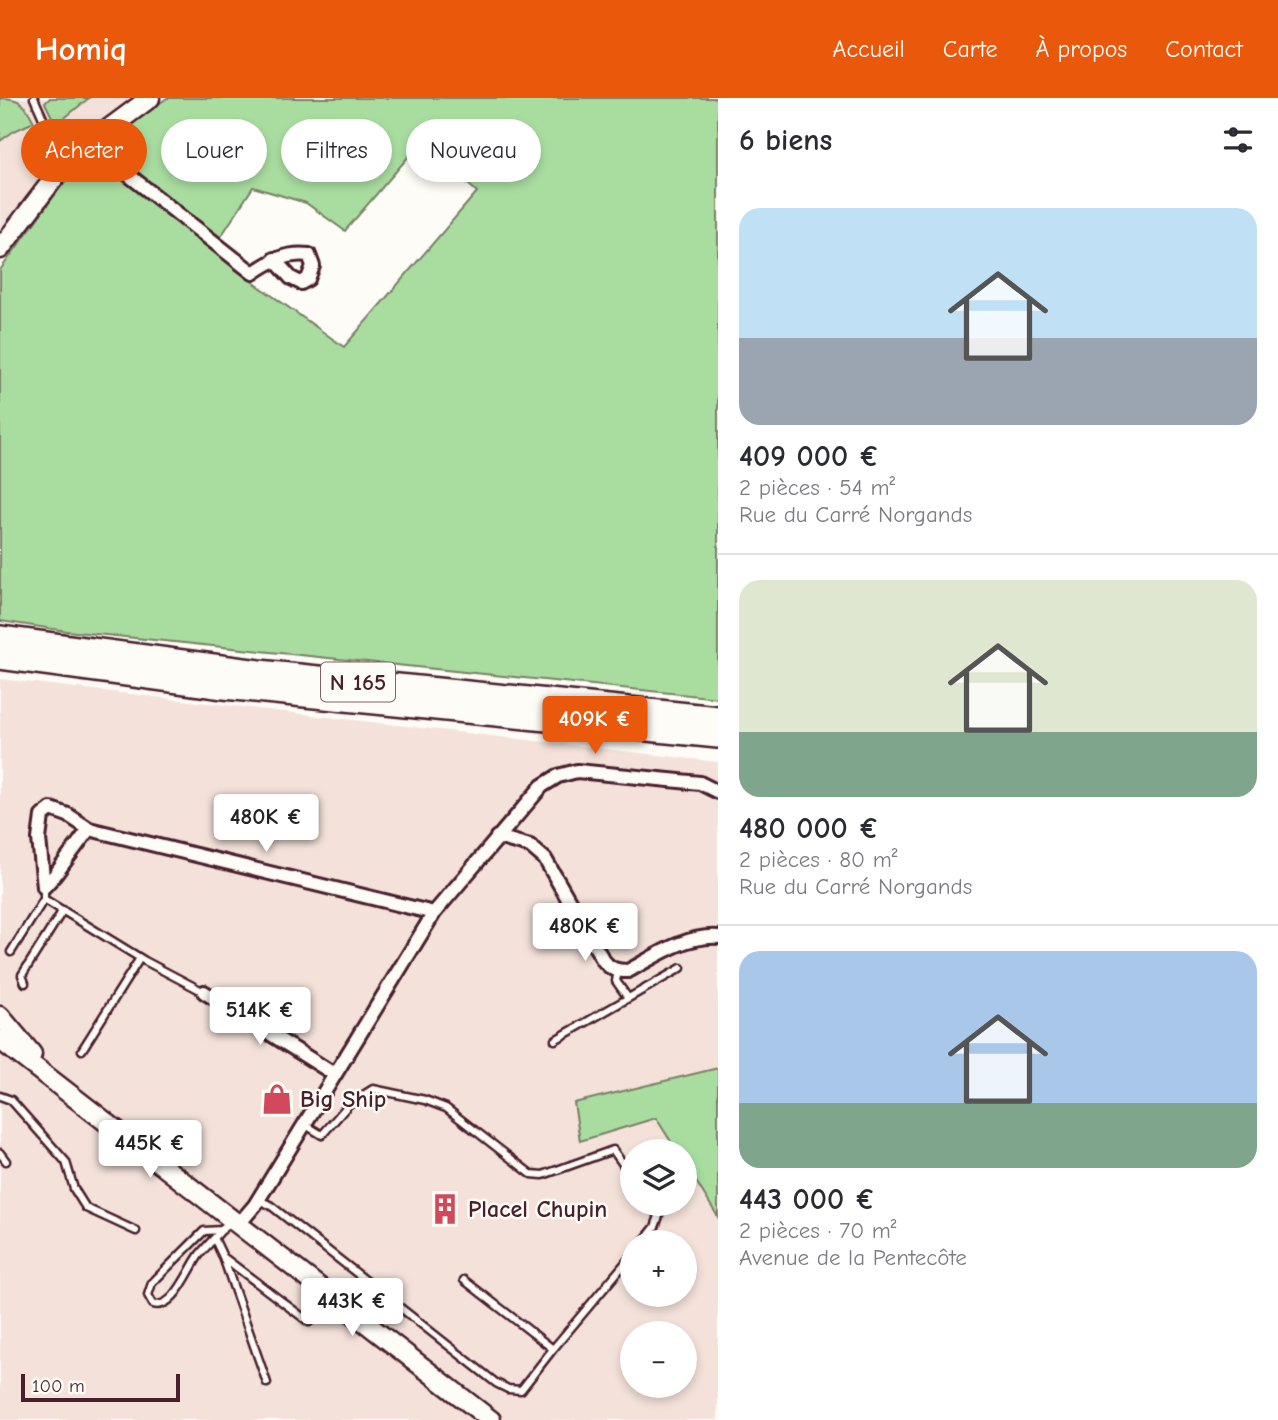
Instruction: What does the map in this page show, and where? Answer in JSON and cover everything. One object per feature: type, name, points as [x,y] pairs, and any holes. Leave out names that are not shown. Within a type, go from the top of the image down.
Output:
[{"type":"highway","name":"N 165","points":[[0,638],[259,672],[718,718]]},
{"type":"highway","name":"N 165","points":[[0,657],[224,687],[718,736]]},
{"type":"main road","points":[[121,119],[150,98]]},
{"type":"main road","points":[[0,249],[51,182]]},
{"type":"main road","points":[[0,1016],[29,1051],[85,1105]]},
{"type":"main road","points":[[0,1040],[85,1105],[230,1225],[491,1420]]},
{"type":"street","points":[[138,182],[253,273],[274,259]]},
{"type":"street","points":[[230,1225],[258,1200],[434,913],[542,786],[558,776],[577,771],[700,783],[718,792]]},
{"type":"street","points":[[44,893],[39,839],[42,816],[46,811],[59,810],[89,829],[434,913]]},
{"type":"street","points":[[44,893],[89,829]]},
{"type":"street","points":[[497,837],[530,846],[545,859],[609,967],[628,971],[687,940],[718,937]]},
{"type":"street","points":[[204,992],[334,1074]]},
{"type":"lane","points":[[34,98],[42,119]]},
{"type":"lane","points":[[11,952],[44,893],[62,910],[140,958],[204,992]]},
{"type":"lane","points":[[25,984],[22,975],[62,910]]},
{"type":"lane","points":[[82,1050],[140,958]]},
{"type":"lane","points":[[555,1040],[681,968]]},
{"type":"lane","points":[[618,971],[616,981],[628,998]]},
{"type":"lane","points":[[304,1124],[322,1135],[349,1104],[373,1089],[425,1100],[446,1108],[531,1174],[543,1175],[613,1150],[620,1160]]},
{"type":"lane","points":[[0,1096],[10,1100],[66,1162],[74,1189],[86,1208],[136,1231]]},
{"type":"lane","points":[[0,1153],[6,1161]]},
{"type":"lane","points":[[258,1200],[271,1205],[496,1383],[508,1389],[521,1390],[620,1269]]},
{"type":"lane","points":[[230,1225],[200,1255],[165,1304],[153,1304],[148,1295],[152,1283],[204,1231],[230,1225]]},
{"type":"lane","points":[[215,1240],[267,1383]]},
{"type":"lane","points":[[223,1257],[309,1322]]},
{"type":"lane","points":[[464,1280],[553,1349]]},
{"type":"shaded area","points":[[0,98],[135,98],[107,119],[21,119],[21,182],[37,182],[0,230]]},
{"type":"shaded area","points":[[0,679],[718,762],[718,1068],[575,1103],[581,1141],[656,1117],[670,1139],[620,1139],[620,1216],[697,1216],[697,1183],[718,1217],[718,1420],[0,1420]]},
{"type":"green space","points":[[0,98],[13,99],[22,103],[32,119],[21,119],[21,128],[0,141]]},
{"type":"green space","points":[[50,98],[89,98],[63,119],[53,119],[45,103]]},
{"type":"green space","points":[[167,98],[718,98],[718,698],[67,631],[0,621],[0,270],[64,182],[147,182],[147,119],[138,119]],"holes":[[[281,119],[392,119],[392,176],[406,160],[406,119],[541,119],[541,182],[466,182],[477,192],[344,347],[232,267],[220,238],[253,187],[306,203],[345,231],[387,182],[281,182]]]},
{"type":"green space","points":[[718,1068],[718,1217],[697,1183],[697,1139],[669,1139],[656,1118],[580,1141],[574,1103]]},
{"type":"place","name":"Big Ship","points":[[277,1099]]},
{"type":"place","name":"Placel Chupin","points":[[445,1209]]}]
